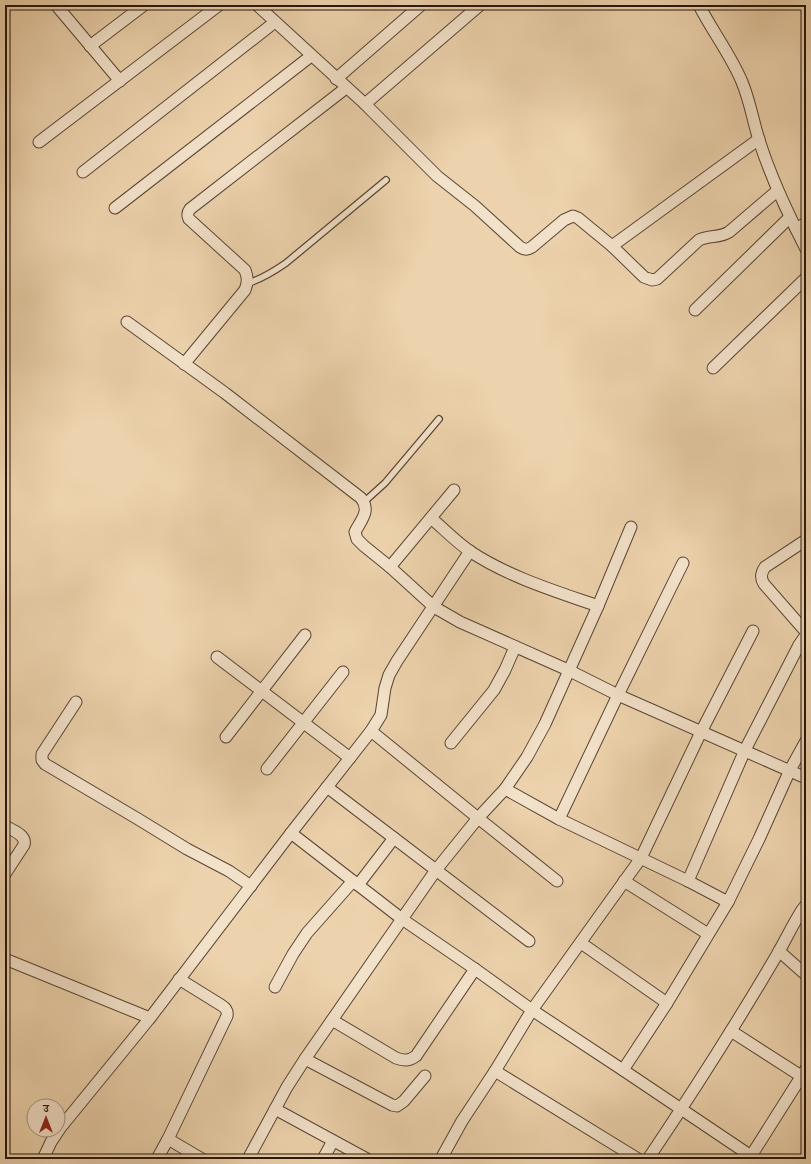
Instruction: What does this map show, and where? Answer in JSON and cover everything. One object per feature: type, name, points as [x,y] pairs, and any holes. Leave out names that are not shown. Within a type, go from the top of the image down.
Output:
[{"type":"street","points":[[90,46],[144,5]]},
{"type":"street","points":[[39,142],[219,5]]},
{"type":"street","points":[[257,5],[364,104],[437,176],[475,206],[520,247],[528,249],[532,247],[564,220],[572,216],[578,218],[612,246],[644,277],[652,280],[657,279],[699,240],[724,235],[729,232],[777,191]]},
{"type":"street","points":[[336,79],[421,5]]},
{"type":"street","points":[[364,104],[480,5]]},
{"type":"street","points":[[700,5],[742,81],[759,139],[777,191],[806,249]]},
{"type":"street","points":[[59,6],[120,81]]},
{"type":"street","points":[[83,172],[275,22]]},
{"type":"street","points":[[115,208],[311,56]]},
{"type":"street","points":[[184,364],[245,290],[248,283],[248,277],[245,270],[189,220],[188,212],[196,204],[346,88]]},
{"type":"street","points":[[612,246],[759,139]]},
{"type":"street","points":[[695,310],[790,217]]},
{"type":"street","points":[[796,229],[806,223]]},
{"type":"street","points":[[713,368],[806,278]]},
{"type":"street","points":[[128,322],[361,498],[366,509],[365,514],[355,532],[357,539],[434,607],[460,622],[568,670],[618,695],[806,778]]},
{"type":"street","points":[[390,567],[454,490]]},
{"type":"street","points":[[431,518],[470,552],[499,568],[533,583],[598,606]]},
{"type":"street","points":[[248,1159],[287,1087],[305,1059],[436,870],[478,818],[505,789],[527,757],[545,724],[598,606],[631,527]]},
{"type":"street","points":[[688,881],[744,750],[806,634],[764,584],[761,579],[762,572],[765,567],[806,540]]},
{"type":"street","points":[[43,1159],[51,1142],[61,1127],[150,1018],[371,731],[380,715],[389,675],[470,552]]},
{"type":"street","points":[[559,819],[683,563]]},
{"type":"street","points":[[440,1159],[462,1121],[495,1071],[532,1010],[641,858],[701,732],[753,631]]},
{"type":"street","points":[[226,737],[305,635]]},
{"type":"street","points":[[451,743],[494,690],[505,670],[515,646]]},
{"type":"street","points":[[217,657],[350,758]]},
{"type":"street","points":[[267,769],[343,672]]},
{"type":"street","points":[[76,702],[42,754],[42,760],[45,764],[187,849],[229,871],[251,886]]},
{"type":"street","points":[[371,731],[557,881]]},
{"type":"street","points":[[623,1070],[667,1002],[728,902],[759,839],[790,770],[806,741]]},
{"type":"street","points":[[327,787],[529,941]]},
{"type":"street","points":[[505,789],[559,819],[688,881],[728,902]]},
{"type":"street","points":[[5,826],[23,837],[25,842],[5,874]]},
{"type":"street","points":[[291,833],[402,919],[532,1010],[681,1109],[750,1158],[804,1072],[731,1031]]},
{"type":"street","points":[[275,987],[293,954],[307,933],[356,883],[394,838]]},
{"type":"street","points":[[624,881],[708,934]]},
{"type":"street","points":[[648,1159],[731,1031],[779,951],[792,925],[806,905]]},
{"type":"street","points":[[581,943],[667,1002]]},
{"type":"street","points":[[779,951],[806,975]]},
{"type":"street","points":[[5,959],[150,1018]]},
{"type":"street","points":[[332,1020],[396,1058],[410,1060],[416,1056],[475,969]]},
{"type":"street","points":[[157,1159],[227,1016],[225,1008],[180,979]]},
{"type":"street","points":[[305,1059],[392,1105],[397,1106],[404,1101],[425,1076]]},
{"type":"street","points":[[495,1071],[638,1159]]},
{"type":"street","points":[[275,1109],[367,1159]]},
{"type":"street","points":[[168,1139],[202,1159]]},
{"type":"street","points":[[323,1159],[333,1141]]},
{"type":"lane","points":[[248,283],[259,280],[276,270],[386,180]]},
{"type":"lane","points":[[364,502],[385,483],[439,419]]}]
